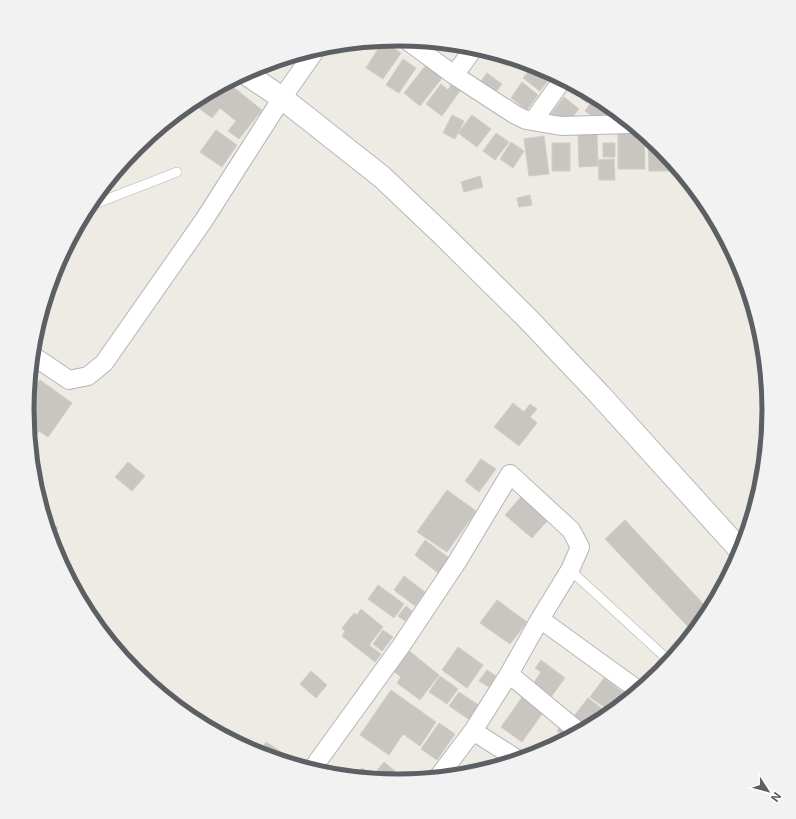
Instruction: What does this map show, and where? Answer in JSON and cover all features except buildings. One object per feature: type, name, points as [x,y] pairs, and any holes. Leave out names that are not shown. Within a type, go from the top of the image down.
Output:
[{"type":"street","points":[[414,46],[454,76],[526,120],[561,126],[615,119]]},
{"type":"street","points":[[454,76],[471,53]]},
{"type":"street","points":[[38,359],[69,380],[88,376],[104,363],[204,220],[282,98],[311,56]]},
{"type":"street","points":[[251,77],[282,98],[382,177],[441,233],[528,319],[600,395],[736,545]]},
{"type":"street","points":[[533,121],[560,83]]},
{"type":"street","points":[[317,764],[405,640],[457,562],[510,474],[571,530],[580,547],[570,570],[509,674],[473,731],[443,770]]},
{"type":"street","points":[[540,619],[634,687]]},
{"type":"street","points":[[509,674],[574,728]]},
{"type":"street","points":[[473,731],[511,755]]},
{"type":"lane","points":[[97,204],[177,172]]},
{"type":"lane","points":[[570,570],[665,657]]}]
